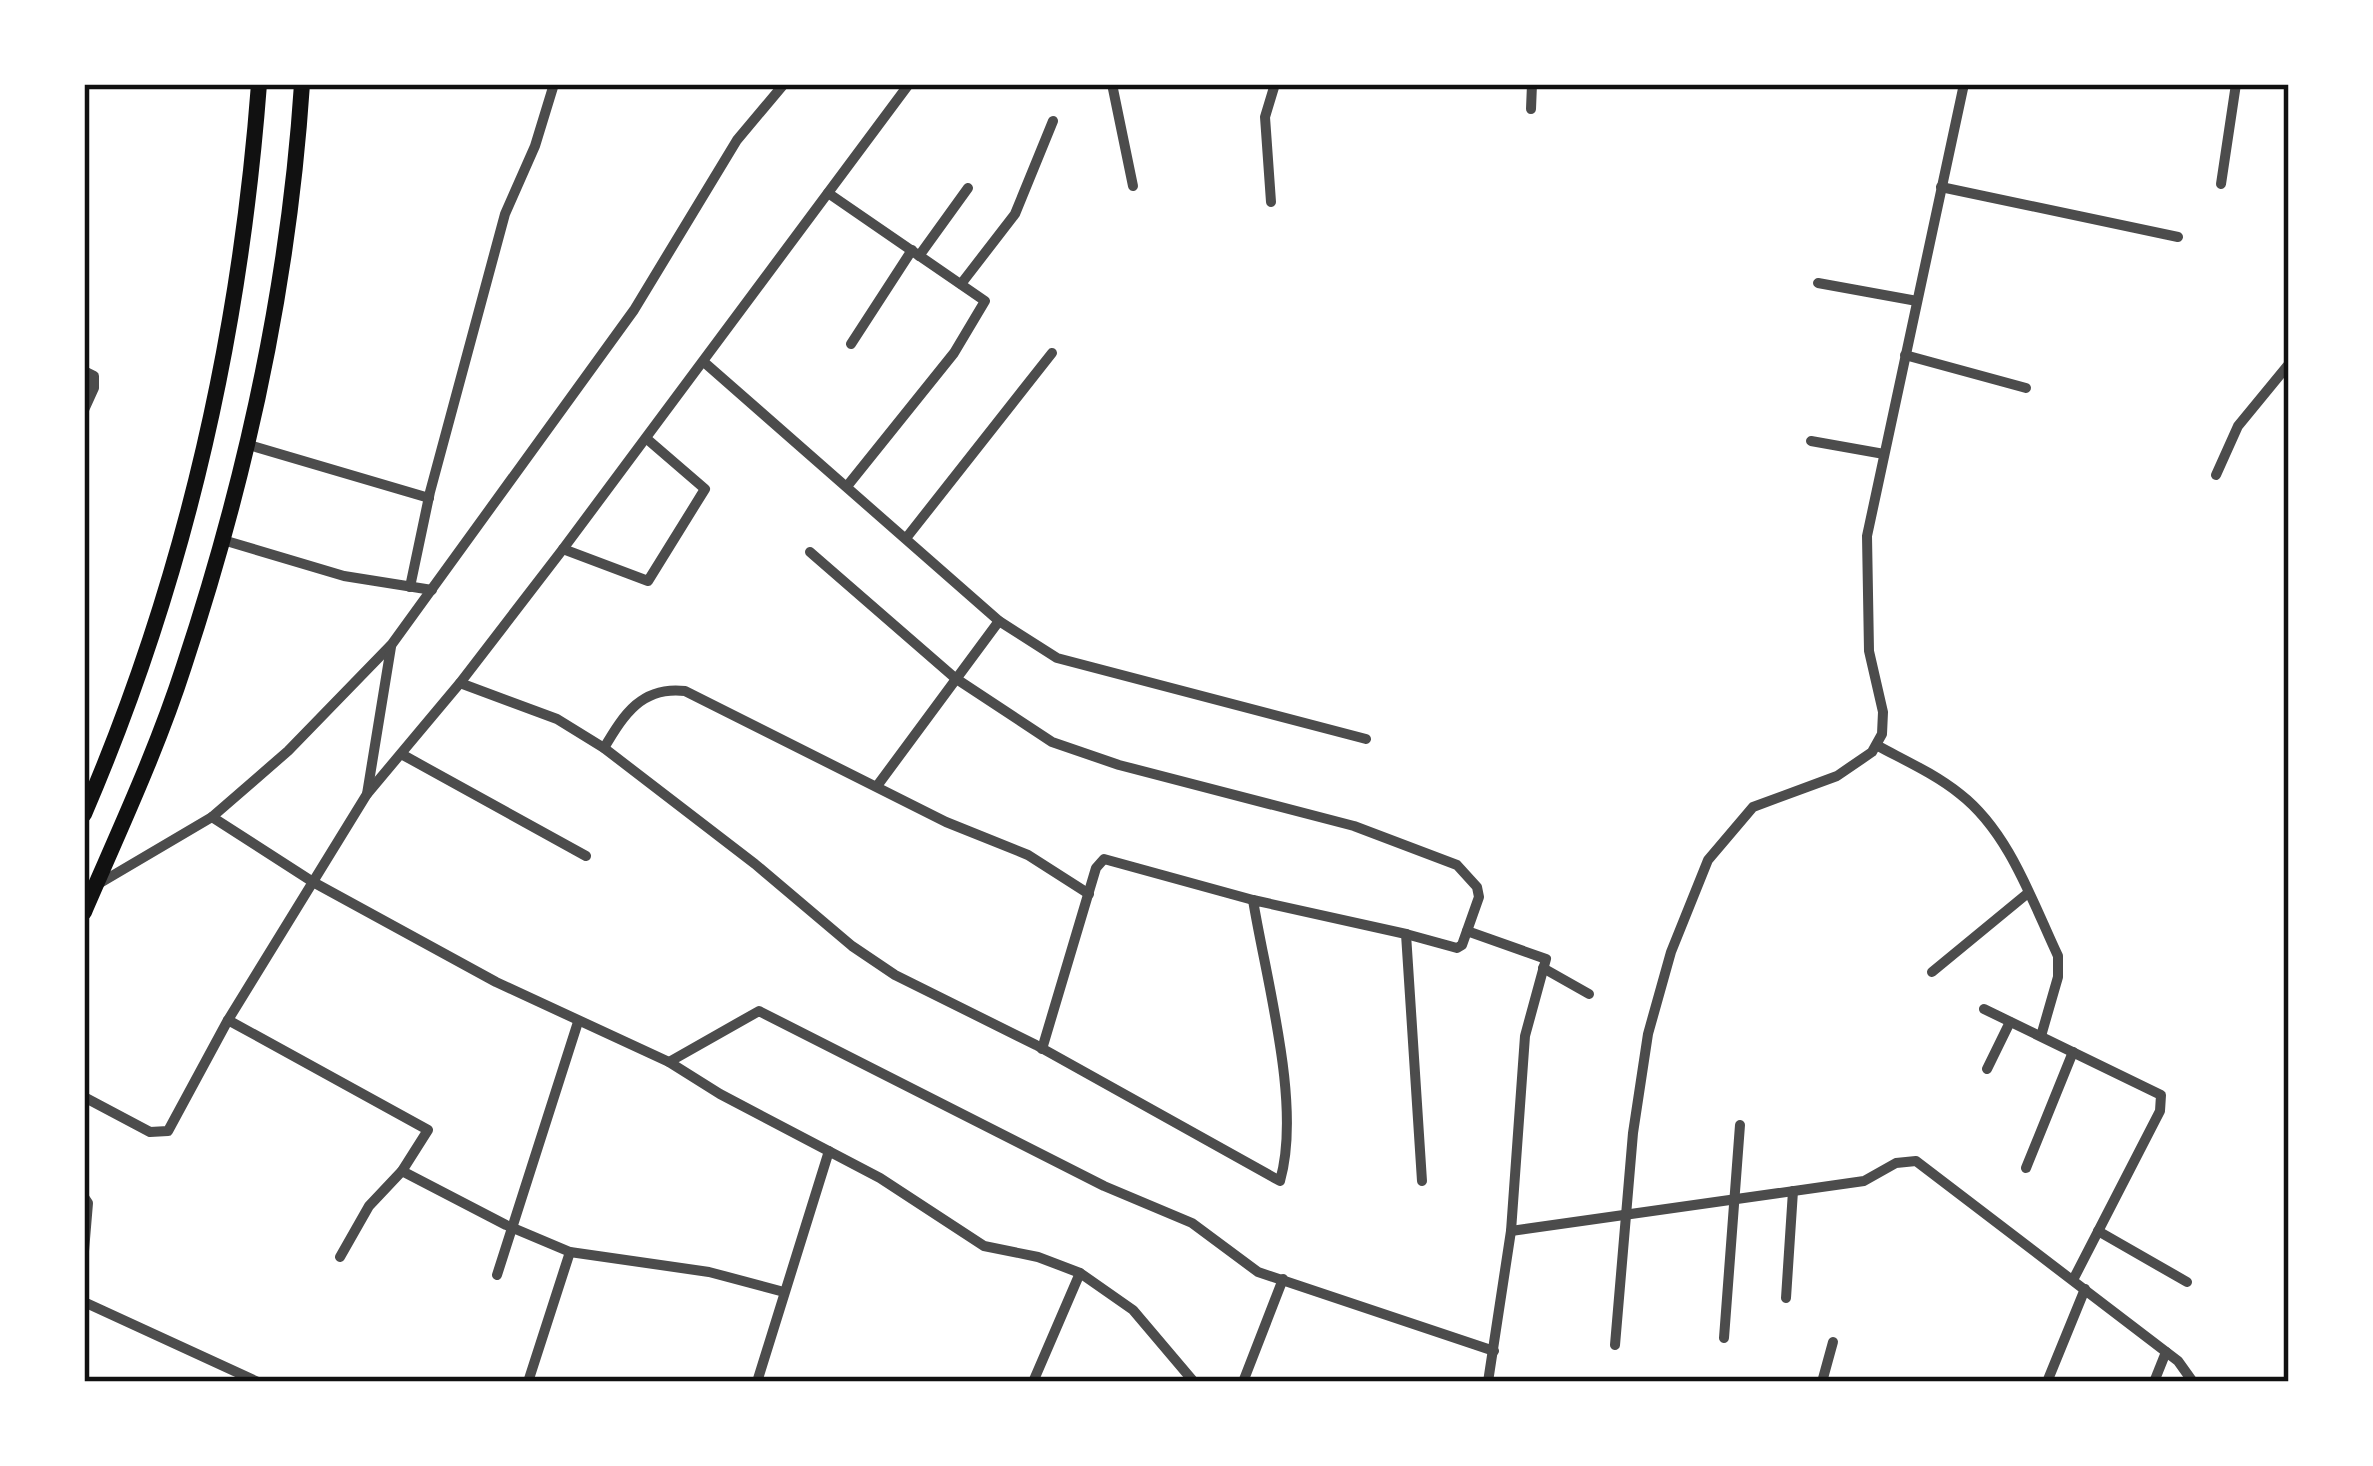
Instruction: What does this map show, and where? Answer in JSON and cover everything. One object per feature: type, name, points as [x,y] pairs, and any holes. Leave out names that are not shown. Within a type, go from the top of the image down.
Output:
[{"type":"highway","points":[[84,814],[145,661],[210,425],[246,215],[259,84]]},
{"type":"highway","points":[[84,912],[184,669],[249,445],[276,320],[302,84]]},
{"type":"street","points":[[410,587],[505,214],[535,146],[554,84]]},
{"type":"street","points":[[95,885],[212,817],[288,751],[392,644],[634,310],[736,140],[784,84]]},
{"type":"street","points":[[84,1097],[151,1132],[168,1131],[228,1020],[367,794],[403,755],[563,550],[909,84]]},
{"type":"street","points":[[1112,84],[1133,186]]},
{"type":"street","points":[[1271,202],[1265,116],[1275,84]]},
{"type":"street","points":[[1531,109],[1532,84]]},
{"type":"street","points":[[1615,1345],[1637,1096],[1653,1008],[1708,860],[1753,807],[1838,776],[1878,746],[1883,712],[1869,651],[1867,536],[1964,84]]},
{"type":"street","points":[[2221,184],[2236,84]]},
{"type":"street","points":[[961,284],[1015,214],[1053,121]]},
{"type":"street","points":[[1941,187],[2178,237]]},
{"type":"street","points":[[851,344],[968,188]]},
{"type":"street","points":[[828,193],[985,301],[954,353],[848,485]]},
{"type":"street","points":[[1818,283],[1917,301]]},
{"type":"street","points":[[907,537],[1052,353]]},
{"type":"street","points":[[1905,356],[2026,388]]},
{"type":"street","points":[[705,363],[999,621],[1057,658],[1366,739]]},
{"type":"street","points":[[2216,475],[2238,426],[2289,364]]},
{"type":"street","points":[[84,371],[94,376],[94,388],[84,410]]},
{"type":"street","points":[[563,550],[648,581],[706,489],[647,439]]},
{"type":"street","points":[[1811,441],[1884,454]]},
{"type":"street","points":[[249,445],[429,498]]},
{"type":"street","points":[[223,540],[344,576],[432,590]]},
{"type":"street","points":[[810,552],[955,678],[1052,742],[1119,765],[1354,826],[1457,865],[1477,887],[1479,898],[1457,948],[1104,860],[1096,868],[1042,1049]]},
{"type":"street","points":[[878,786],[999,621]]},
{"type":"street","points":[[367,794],[392,644]]},
{"type":"street","points":[[460,683],[556,719],[604,748],[895,975],[1042,1049],[1280,1180],[1287,1154],[1286,1091],[1253,900]]},
{"type":"street","points":[[604,748],[623,716],[645,699],[664,689],[685,691],[946,822],[1028,855],[1088,894]]},
{"type":"street","points":[[1878,746],[1963,796],[1990,824],[2058,956],[2058,977],[2041,1036]]},
{"type":"street","points":[[403,755],[586,856]]},
{"type":"street","points":[[212,817],[314,882],[578,1022],[670,1062],[880,1178],[984,1246],[1038,1257],[1080,1273],[1133,1310],[1194,1382]]},
{"type":"street","points":[[1932,972],[2028,893]]},
{"type":"street","points":[[1467,931],[1546,959],[1526,1036],[1511,1231],[1488,1382]]},
{"type":"street","points":[[1406,934],[1422,1181]]},
{"type":"street","points":[[1544,968],[1588,994]]},
{"type":"street","points":[[1984,1009],[2161,1095],[2161,1111],[2073,1280]]},
{"type":"street","points":[[670,1062],[759,1011],[1105,1186],[1192,1223],[1258,1272],[1494,1351]]},
{"type":"street","points":[[228,1020],[428,1130],[402,1171],[369,1206],[340,1257]]},
{"type":"street","points":[[497,1275],[578,1022]]},
{"type":"street","points":[[1987,1069],[2010,1022]]},
{"type":"street","points":[[2026,1168],[2073,1052]]},
{"type":"street","points":[[1724,1338],[1740,1125]]},
{"type":"street","points":[[757,1382],[829,1151]]},
{"type":"street","points":[[1511,1231],[1864,1181],[1896,1163],[1916,1161],[2166,1352],[2193,1382]]},
{"type":"street","points":[[402,1171],[570,1252],[710,1272],[784,1292]]},
{"type":"street","points":[[1786,1298],[1793,1191]]},
{"type":"street","points":[[84,1198],[88,1203],[84,1251]]},
{"type":"street","points":[[2098,1231],[2187,1282]]},
{"type":"street","points":[[528,1382],[570,1252]]},
{"type":"street","points":[[1033,1382],[1080,1273]]},
{"type":"street","points":[[1243,1382],[1283,1280]]},
{"type":"street","points":[[2047,1382],[2085,1289]]},
{"type":"street","points":[[84,1302],[230,1376],[258,1382]]},
{"type":"street","points":[[1822,1382],[1833,1342]]},
{"type":"street","points":[[2154,1382],[2166,1352]]}]
